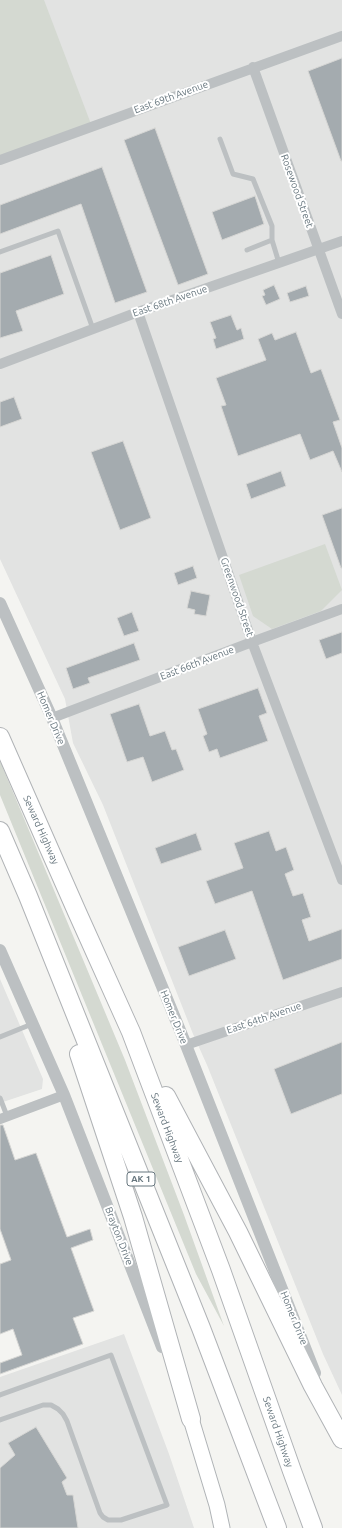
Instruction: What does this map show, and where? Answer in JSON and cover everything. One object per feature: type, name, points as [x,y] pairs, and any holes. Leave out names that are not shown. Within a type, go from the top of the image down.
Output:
[{"type":"highway","name":"Seward Highway","points":[[0,737],[76,912],[131,1032],[221,1270],[313,1528]]},
{"type":"highway","name":"AK 1","points":[[0,831],[28,896],[201,1328],[277,1528]]},
{"type":"highway","points":[[28,896],[132,1217],[191,1419]]},
{"type":"highway","points":[[131,1032],[238,1232],[313,1386],[342,1439]]},
{"type":"main road","name":"Brayton Drive","points":[[191,1419],[217,1505],[222,1528]]},
{"type":"street","name":"East 69th Avenue","points":[[0,160],[342,36]]},
{"type":"street","name":"Rosewood Street","points":[[253,67],[342,314]]},
{"type":"street","name":"East 68th Avenue","points":[[0,364],[138,312],[342,241]]},
{"type":"street","name":"Greenwood Street","points":[[138,312],[252,642],[342,880]]},
{"type":"street","name":"Homer Drive","points":[[0,603],[52,718],[186,1045],[322,1389],[342,1434]]},
{"type":"street","name":"East 66th Avenue","points":[[52,718],[252,642],[342,610]]},
{"type":"street","name":"Brayton Drive","points":[[0,950],[64,1095],[191,1419]]},
{"type":"street","name":"East 64th Avenue","points":[[186,1045],[342,992]]},
{"type":"street","points":[[4,1117],[64,1095]]},
{"type":"lane","points":[[220,139],[234,174],[253,179],[272,226],[272,240],[279,263]]},
{"type":"lane","points":[[0,252],[58,232],[93,329]]},
{"type":"lane","points":[[247,250],[272,240]]},
{"type":"lane","points":[[0,1037],[33,1024]]},
{"type":"lane","points":[[0,1098],[4,1117]]},
{"type":"lane","points":[[0,1395],[111,1355],[167,1504],[120,1520],[108,1520],[100,1513],[66,1421],[63,1414],[58,1409],[51,1405],[43,1405],[0,1420]]},
{"type":"shaded area","points":[[0,0],[342,0],[342,1395],[323,1354],[207,1065],[193,1034],[103,805],[73,743],[65,699],[0,559]]},
{"type":"shaded area","points":[[0,0],[44,0],[91,124],[0,160]]},
{"type":"shaded area","points":[[325,544],[342,590],[321,611],[272,629],[253,616],[239,575]]},
{"type":"shaded area","points":[[0,761],[125,1060],[184,1215],[224,1326],[196,1274],[0,795]]},
{"type":"shaded area","points":[[0,979],[43,1079],[42,1089],[0,1103]]},
{"type":"shaded area","points":[[124,1334],[169,1454],[194,1528],[0,1528],[0,1377]]},
{"type":"building","points":[[342,58],[342,161],[341,161],[308,71]]},
{"type":"building","points":[[155,128],[208,274],[178,285],[124,140]]},
{"type":"building","points":[[102,167],[147,292],[115,303],[81,204],[0,234],[0,205]]},
{"type":"building","points":[[255,196],[264,224],[222,240],[212,212]]},
{"type":"building","points":[[51,255],[64,294],[16,311],[23,331],[0,338],[0,273]]},
{"type":"building","points":[[274,285],[280,299],[266,305],[262,296],[265,295],[263,290]]},
{"type":"building","points":[[306,286],[309,296],[290,302],[287,293]]},
{"type":"building","points":[[231,315],[237,330],[241,328],[244,339],[216,349],[213,339],[216,338],[210,322]]},
{"type":"building","points":[[296,332],[311,373],[321,369],[340,420],[333,422],[342,448],[342,472],[333,451],[310,460],[300,434],[238,456],[221,406],[226,405],[216,378],[266,360],[258,339],[272,333],[275,340]]},
{"type":"building","points":[[14,397],[22,419],[0,427],[0,402]]},
{"type":"building","points":[[123,441],[151,518],[120,530],[91,452]]},
{"type":"building","points":[[281,471],[286,486],[251,499],[246,484]]},
{"type":"building","points":[[342,508],[342,568],[341,568],[322,515]]},
{"type":"building","points":[[193,566],[197,578],[178,585],[174,573]]},
{"type":"building","points":[[191,591],[210,595],[206,616],[194,614],[195,610],[187,608]]},
{"type":"building","points":[[132,612],[139,631],[124,636],[117,618]]},
{"type":"building","points":[[342,632],[342,653],[326,659],[319,640]]},
{"type":"building","points":[[134,643],[140,660],[88,678],[90,683],[73,689],[66,668]]},
{"type":"building","points":[[258,688],[267,713],[259,716],[268,741],[220,758],[217,749],[209,752],[203,736],[207,734],[198,709]]},
{"type":"building","points":[[139,704],[150,736],[165,731],[172,750],[176,749],[184,770],[152,782],[143,757],[127,762],[110,714]]},
{"type":"building","points":[[269,831],[276,851],[286,847],[294,870],[285,874],[293,896],[303,893],[311,917],[302,920],[309,941],[342,929],[342,959],[283,980],[252,891],[215,904],[206,881],[243,868],[234,843]]},
{"type":"building","points":[[196,833],[202,850],[161,864],[155,848]]},
{"type":"building","points":[[225,930],[236,959],[189,976],[178,947]]},
{"type":"building","points":[[342,1042],[342,1094],[291,1114],[274,1069]]},
{"type":"building","points":[[0,1125],[3,1125],[15,1160],[36,1153],[67,1237],[90,1229],[93,1240],[71,1248],[94,1311],[73,1318],[83,1344],[0,1374],[0,1363],[22,1355],[13,1329],[0,1334],[0,1264],[11,1260],[0,1229]]},
{"type":"building","points":[[36,1427],[67,1478],[62,1482],[67,1495],[73,1495],[78,1528],[0,1528],[0,1468],[15,1455],[8,1443]]}]
